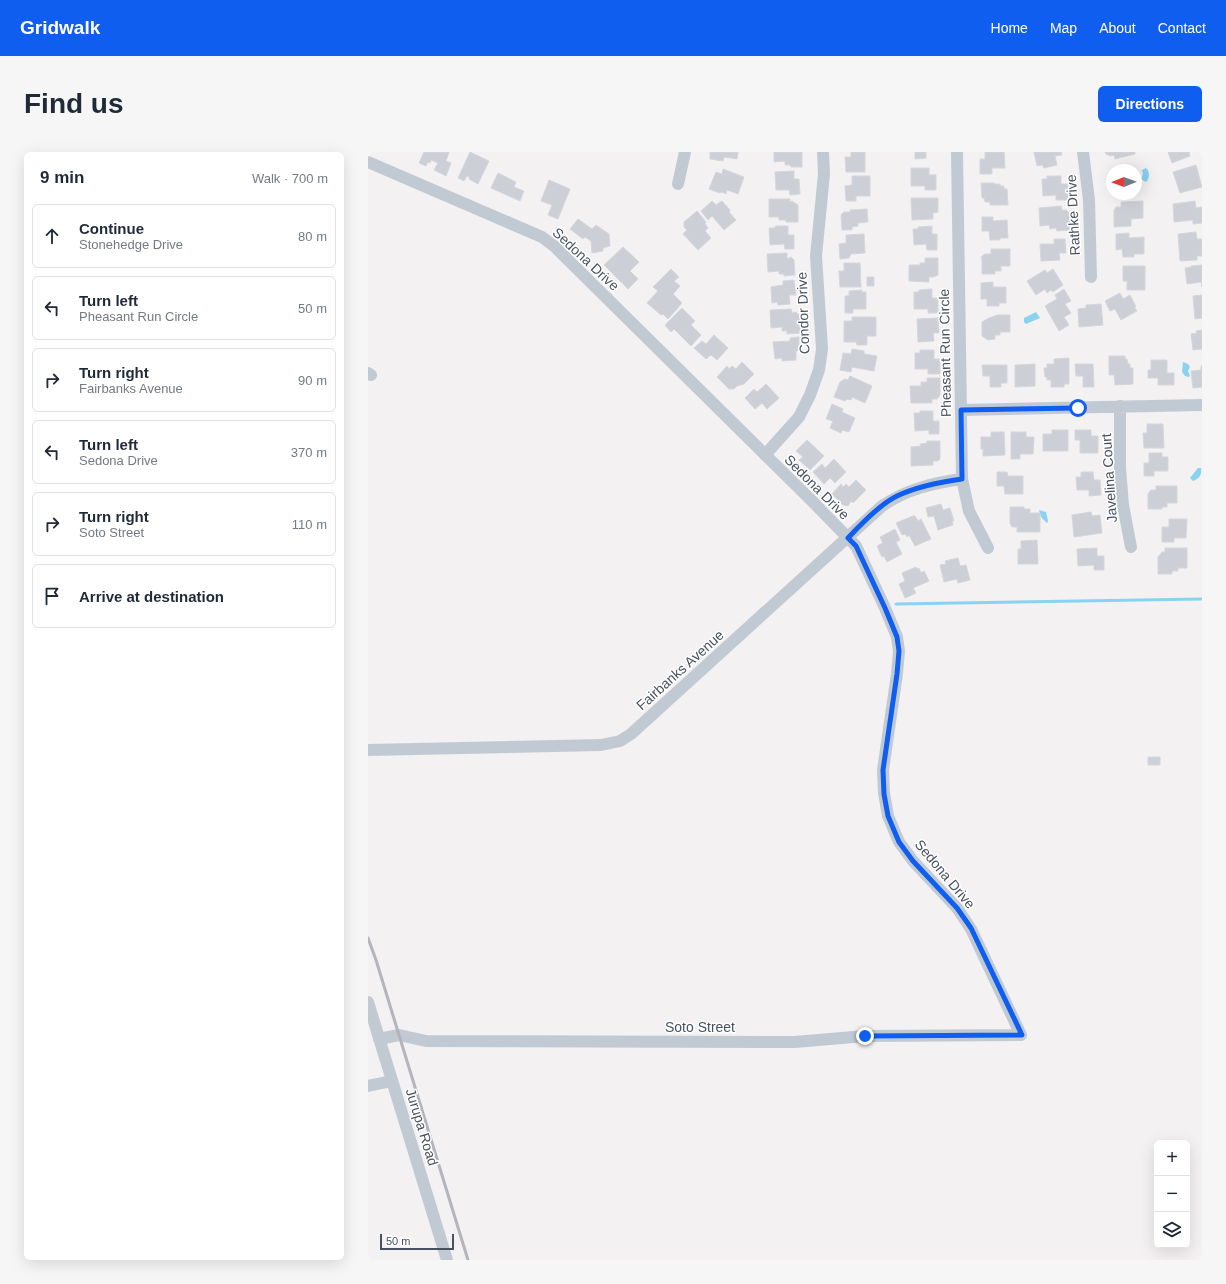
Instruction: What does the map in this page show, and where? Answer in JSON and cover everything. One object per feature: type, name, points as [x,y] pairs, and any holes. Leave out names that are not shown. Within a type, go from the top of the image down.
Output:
[{"type":"street","points":[[678,184],[685,152]]},
{"type":"street","name":"Condor Drive","points":[[765,455],[799,417],[819,370],[822,349],[816,256],[824,174],[823,152]]},
{"type":"street","name":"Pheasant Run Circle","points":[[957,152],[962,479],[969,512],[988,548]]},
{"type":"street","name":"Rathke Drive","points":[[1083,152],[1089,200],[1091,277]]},
{"type":"street","name":"Sedona Drive","points":[[368,162],[542,238],[554,246],[856,546],[897,637],[899,651],[883,770],[884,794],[888,816],[899,842],[913,861],[957,908],[971,928],[1022,1035]]},
{"type":"street","points":[[961,410],[1202,405]]},
{"type":"street","name":"Javelina Court","points":[[1120,406],[1120,468],[1123,505],[1131,547]]},
{"type":"street","name":"Fairbanks Avenue","points":[[368,750],[601,745],[620,740],[640,727],[882,506],[896,496],[929,484],[962,479]]},
{"type":"street","name":"Jurupa Road","points":[[368,1002],[447,1260]]},
{"type":"street","name":"Soto Street","points":[[379,1039],[400,1035],[426,1041],[795,1042],[865,1036],[1022,1035]]},
{"type":"street","points":[[368,1086],[392,1081]]},
{"type":"water","points":[[1146,168],[1148,171],[1149,175],[1146,182],[1142,180],[1142,170]]},
{"type":"water","points":[[1036,312],[1040,318],[1026,324],[1024,322],[1024,318]]},
{"type":"water","points":[[1183,362],[1188,364],[1190,367],[1188,371],[1189,377],[1185,376],[1182,372]]},
{"type":"water","points":[[1198,468],[1201,468],[1200,475],[1193,481],[1190,478]]},
{"type":"water","points":[[1039,510],[1046,512],[1047,523],[1041,517]]},
{"type":"building","points":[[424,152],[449,152],[446,161],[451,163],[446,176],[434,170],[438,163],[431,160],[426,166],[419,163]]},
{"type":"building","points":[[470,152],[489,161],[478,184],[469,179],[470,178],[467,176],[464,181],[458,178]]},
{"type":"building","points":[[710,152],[738,152],[737,159],[724,157],[723,161],[710,159]]},
{"type":"building","points":[[774,152],[802,152],[802,167],[791,167],[790,165],[785,165],[785,161],[774,162]]},
{"type":"building","points":[[851,152],[865,152],[865,172],[846,172],[845,157],[851,157]]},
{"type":"building","points":[[915,152],[926,152],[926,158],[915,159]]},
{"type":"building","points":[[985,152],[1004,152],[1005,168],[992,168],[992,174],[980,174],[980,159],[985,159]]},
{"type":"building","points":[[1034,152],[1061,152],[1062,155],[1055,156],[1057,165],[1044,168],[1042,165],[1037,166]]},
{"type":"building","points":[[1105,152],[1135,152],[1135,154],[1115,159],[1114,155],[1110,156]]},
{"type":"building","points":[[1168,152],[1189,152],[1190,156],[1172,163]]},
{"type":"building","points":[[1196,165],[1202,187],[1180,193],[1173,172]]},
{"type":"building","points":[[911,168],[929,168],[929,175],[936,175],[936,190],[925,190],[925,186],[911,186]]},
{"type":"building","points":[[723,169],[744,177],[738,194],[727,190],[726,194],[722,192],[720,193],[709,189],[716,172],[722,174]]},
{"type":"building","points":[[794,171],[794,179],[799,179],[800,194],[790,195],[789,190],[776,190],[775,172]]},
{"type":"building","points":[[498,173],[516,182],[514,187],[524,191],[520,201],[491,188]]},
{"type":"building","points":[[852,176],[870,176],[870,196],[856,196],[856,201],[846,201],[845,186],[852,185]]},
{"type":"building","points":[[1047,176],[1061,176],[1061,184],[1068,184],[1068,200],[1056,200],[1056,195],[1043,196],[1042,179],[1047,179]]},
{"type":"building","points":[[549,180],[570,189],[558,219],[548,215],[552,205],[541,201]]},
{"type":"building","points":[[981,183],[994,183],[1004,186],[1004,189],[1007,189],[1008,205],[990,205],[990,202],[985,202],[984,198],[982,198]]},
{"type":"building","points":[[911,198],[938,198],[938,212],[933,213],[933,219],[912,220]]},
{"type":"building","points":[[769,199],[790,199],[790,202],[792,201],[798,205],[798,222],[786,222],[786,220],[779,220],[779,217],[769,217]]},
{"type":"building","points":[[712,201],[716,205],[722,201],[736,220],[724,230],[712,216],[708,220],[701,211]]},
{"type":"building","points":[[1143,201],[1143,218],[1131,219],[1131,226],[1114,227],[1114,210],[1116,207],[1121,207],[1121,202]]},
{"type":"building","points":[[1195,201],[1196,208],[1202,207],[1202,223],[1193,224],[1193,220],[1174,222],[1173,204]]},
{"type":"building","points":[[1061,206],[1062,210],[1066,210],[1069,213],[1070,230],[1057,231],[1056,228],[1050,229],[1049,225],[1040,226],[1039,208]]},
{"type":"building","points":[[867,209],[868,222],[858,223],[858,226],[852,227],[852,230],[842,230],[841,215],[844,212],[850,212],[850,210]]},
{"type":"building","points":[[697,211],[706,222],[705,224],[708,228],[705,231],[711,238],[698,250],[683,234],[687,230],[684,227],[684,222]]},
{"type":"building","points":[[982,217],[993,217],[993,221],[1007,220],[1008,238],[990,240],[989,231],[982,231]]},
{"type":"building","points":[[578,219],[592,229],[596,225],[609,234],[610,246],[603,248],[603,251],[592,253],[591,241],[585,237],[583,239],[570,229]]},
{"type":"building","points":[[775,226],[788,226],[788,235],[794,235],[794,249],[785,249],[784,244],[770,245],[769,228],[775,228]]},
{"type":"building","points":[[932,226],[932,234],[937,234],[937,250],[927,250],[926,244],[914,245],[913,229]]},
{"type":"building","points":[[1196,232],[1197,239],[1202,239],[1202,256],[1197,256],[1197,260],[1180,261],[1178,234]]},
{"type":"building","points":[[1129,233],[1129,238],[1144,237],[1144,254],[1134,254],[1134,257],[1123,257],[1122,249],[1116,250],[1116,234]]},
{"type":"building","points":[[864,234],[865,253],[851,254],[849,258],[840,259],[839,244],[846,243],[846,235]]},
{"type":"building","points":[[1054,239],[1065,239],[1066,253],[1059,253],[1060,260],[1041,261],[1040,244],[1054,244]]},
{"type":"building","points":[[623,247],[639,262],[630,271],[638,279],[628,289],[604,265]]},
{"type":"building","points":[[991,249],[1010,249],[1010,266],[1001,266],[1001,271],[995,271],[995,274],[982,274],[981,257],[985,254],[991,254]]},
{"type":"building","points":[[787,253],[787,259],[791,257],[794,260],[795,275],[784,276],[784,274],[779,274],[779,271],[768,272],[767,254]]},
{"type":"building","points":[[925,258],[938,258],[938,275],[929,277],[929,282],[909,281],[909,265],[920,265],[920,263],[925,263]]},
{"type":"building","points":[[844,263],[860,263],[861,287],[840,287],[839,271],[844,271]]},
{"type":"building","points":[[1202,265],[1202,287],[1201,282],[1187,284],[1185,268]]},
{"type":"building","points":[[1123,266],[1145,266],[1145,290],[1127,290],[1127,281],[1123,281]]},
{"type":"building","points":[[671,269],[679,277],[674,281],[680,286],[673,294],[682,303],[668,319],[647,303],[658,291],[653,287]]},
{"type":"building","points":[[1053,269],[1063,285],[1053,292],[1051,290],[1047,293],[1045,289],[1036,295],[1027,281],[1045,270],[1047,273]]},
{"type":"building","points":[[867,277],[874,277],[874,286],[867,286]]},
{"type":"building","points":[[794,280],[796,295],[789,295],[790,304],[778,305],[777,302],[772,303],[771,287],[783,285],[783,281]]},
{"type":"building","points":[[993,282],[993,287],[1006,287],[1006,303],[999,303],[999,306],[987,306],[987,299],[981,299],[981,283]]},
{"type":"building","points":[[932,289],[932,298],[938,298],[938,313],[928,313],[928,309],[914,309],[914,292]]},
{"type":"building","points":[[1064,289],[1071,301],[1065,304],[1071,313],[1064,317],[1069,325],[1059,331],[1045,306],[1057,299],[1055,295]]},
{"type":"building","points":[[862,290],[862,292],[866,292],[866,309],[853,309],[853,313],[845,313],[845,296],[849,296],[849,291]]},
{"type":"building","points":[[1120,293],[1123,299],[1130,295],[1137,311],[1121,320],[1115,309],[1110,311],[1105,301]]},
{"type":"building","points":[[1202,295],[1202,318],[1195,319],[1193,296]]},
{"type":"building","points":[[1101,304],[1103,325],[1079,327],[1078,309],[1086,308],[1086,305]]},
{"type":"building","points":[[682,308],[695,321],[691,325],[701,335],[691,346],[674,329],[671,332],[665,325]]},
{"type":"building","points":[[791,309],[792,313],[796,312],[800,316],[801,333],[787,334],[787,331],[782,331],[782,327],[771,328],[770,310]]},
{"type":"building","points":[[998,315],[1010,315],[1010,332],[1000,332],[1000,335],[995,335],[995,339],[988,340],[982,336],[982,322]]},
{"type":"building","points":[[852,317],[876,317],[876,336],[867,336],[867,345],[857,345],[856,342],[844,342],[844,321],[852,321]]},
{"type":"building","points":[[938,318],[939,333],[933,333],[934,341],[918,342],[917,319]]},
{"type":"building","points":[[1202,330],[1202,349],[1193,350],[1191,334]]},
{"type":"building","points":[[714,335],[728,348],[717,360],[711,355],[706,359],[694,348],[702,341],[706,344]]},
{"type":"building","points":[[799,337],[799,350],[796,351],[796,360],[782,361],[782,358],[775,359],[773,342],[790,341],[790,338]]},
{"type":"building","points":[[852,349],[864,351],[864,354],[877,356],[874,371],[852,367],[851,372],[840,370],[843,353],[851,354]]},
{"type":"building","points":[[920,350],[934,350],[934,359],[940,359],[940,374],[928,374],[928,369],[915,369],[915,353],[920,353]]},
{"type":"building","points":[[1109,356],[1125,356],[1128,364],[1130,364],[1130,368],[1133,368],[1133,384],[1115,385],[1114,375],[1109,375]]},
{"type":"building","points":[[1069,358],[1069,384],[1064,384],[1064,387],[1051,387],[1051,380],[1047,380],[1047,377],[1045,377],[1044,368],[1047,368],[1047,364],[1054,364],[1054,359]]},
{"type":"building","points":[[1151,360],[1167,360],[1167,373],[1174,373],[1174,385],[1158,385],[1158,378],[1148,378],[1148,370],[1151,370]]},
{"type":"building","points":[[742,362],[754,374],[744,384],[737,386],[734,389],[729,389],[717,377],[727,366],[729,369],[732,366],[736,369]]},
{"type":"building","points":[[1035,364],[1035,386],[1015,387],[1015,365]]},
{"type":"building","points":[[1075,364],[1093,364],[1094,387],[1083,387],[1083,376],[1076,376]]},
{"type":"building","points":[[982,365],[1007,365],[1007,383],[1001,383],[1001,387],[990,387],[990,376],[983,376]]},
{"type":"building","points":[[1201,366],[1202,387],[1193,388],[1191,371],[1201,370]]},
{"type":"building","points":[[850,376],[872,386],[865,403],[852,397],[851,400],[847,399],[845,401],[834,397],[840,382],[845,379],[848,380]]},
{"type":"building","points":[[927,378],[940,378],[940,395],[937,399],[932,399],[932,403],[911,403],[910,386],[921,386],[921,382],[927,382]]},
{"type":"building","points":[[766,384],[779,398],[767,409],[762,403],[755,409],[745,398],[754,389],[757,392]]},
{"type":"building","points":[[832,404],[843,409],[842,412],[855,418],[849,432],[842,430],[841,433],[830,428],[833,421],[826,419]]},
{"type":"building","points":[[920,411],[933,411],[933,421],[939,421],[939,434],[929,434],[929,430],[915,431],[914,413],[920,413]]},
{"type":"building","points":[[1147,424],[1163,424],[1164,448],[1144,448],[1143,433],[1147,433]]},
{"type":"building","points":[[1052,430],[1068,430],[1068,451],[1043,451],[1043,434],[1052,434]]},
{"type":"building","points":[[1075,430],[1091,430],[1091,436],[1098,436],[1098,453],[1080,453],[1080,440],[1075,440]]},
{"type":"building","points":[[991,432],[1004,432],[1005,455],[983,456],[983,449],[981,449],[981,437],[991,437]]},
{"type":"building","points":[[1011,432],[1026,432],[1026,437],[1034,437],[1033,454],[1020,454],[1020,459],[1011,459]]},
{"type":"building","points":[[807,440],[824,456],[810,470],[799,460],[803,457],[796,451]]},
{"type":"building","points":[[927,441],[940,441],[940,459],[938,461],[933,461],[933,465],[911,466],[911,447],[921,446],[920,444],[927,443]]},
{"type":"building","points":[[1149,453],[1162,453],[1162,457],[1168,457],[1168,471],[1154,471],[1154,476],[1144,476],[1144,463],[1149,463]]},
{"type":"building","points":[[834,459],[846,472],[835,483],[830,478],[824,484],[813,472],[822,464],[825,468]]},
{"type":"building","points":[[997,472],[1007,472],[1008,476],[1023,476],[1023,494],[1005,494],[1004,486],[997,486]]},
{"type":"building","points":[[1081,472],[1093,472],[1094,480],[1100,480],[1101,495],[1089,496],[1089,490],[1077,490],[1076,477],[1081,477]]},
{"type":"building","points":[[856,480],[866,490],[853,503],[851,501],[848,506],[843,505],[832,494],[841,484],[843,487],[846,484],[849,487]]},
{"type":"building","points":[[1156,486],[1177,486],[1177,503],[1167,503],[1167,507],[1162,507],[1162,509],[1148,509],[1148,494],[1151,490],[1156,490]]},
{"type":"building","points":[[941,504],[943,510],[950,508],[954,521],[952,521],[953,525],[938,530],[934,516],[928,517],[926,508]]},
{"type":"building","points":[[1010,507],[1024,507],[1024,509],[1030,509],[1030,513],[1040,513],[1040,532],[1017,532],[1017,527],[1012,527],[1010,523]]},
{"type":"building","points":[[1091,512],[1092,516],[1100,515],[1102,533],[1074,537],[1072,515]]},
{"type":"building","points":[[915,516],[918,521],[921,519],[931,539],[915,546],[909,535],[907,537],[905,534],[902,535],[896,523]]},
{"type":"building","points":[[1169,519],[1187,519],[1186,538],[1174,538],[1174,542],[1162,542],[1162,527],[1169,527]]},
{"type":"building","points":[[895,529],[900,540],[896,542],[902,554],[887,562],[884,556],[882,557],[877,546],[883,543],[880,537]]},
{"type":"building","points":[[1037,540],[1038,564],[1018,564],[1018,549],[1021,549],[1021,541]]},
{"type":"building","points":[[1097,548],[1097,556],[1104,556],[1104,570],[1094,570],[1094,565],[1078,566],[1077,549]]},
{"type":"building","points":[[1165,548],[1187,548],[1187,568],[1178,568],[1178,571],[1172,571],[1172,574],[1158,574],[1158,557],[1162,552],[1165,552]]},
{"type":"building","points":[[958,558],[960,566],[966,565],[970,580],[958,583],[957,579],[944,582],[940,565],[946,564],[945,561]]},
{"type":"building","points":[[916,567],[917,569],[919,568],[921,573],[924,571],[929,581],[913,588],[916,593],[905,598],[899,584],[905,581],[902,573]]},
{"type":"building","points":[[1148,757],[1160,757],[1160,765],[1148,765]]},
{"type":"waterway","points":[[896,604],[1202,599]]},
{"type":"railway","points":[[368,938],[468,1260]]},
{"type":"route","points":[[865,1036],[1022,1035],[971,928],[957,908],[913,861],[899,842],[888,816],[884,794],[883,770],[897,674],[899,651],[897,637],[856,546],[848,538],[882,506],[896,496],[929,484],[962,479],[961,410],[1078,408]]}]
